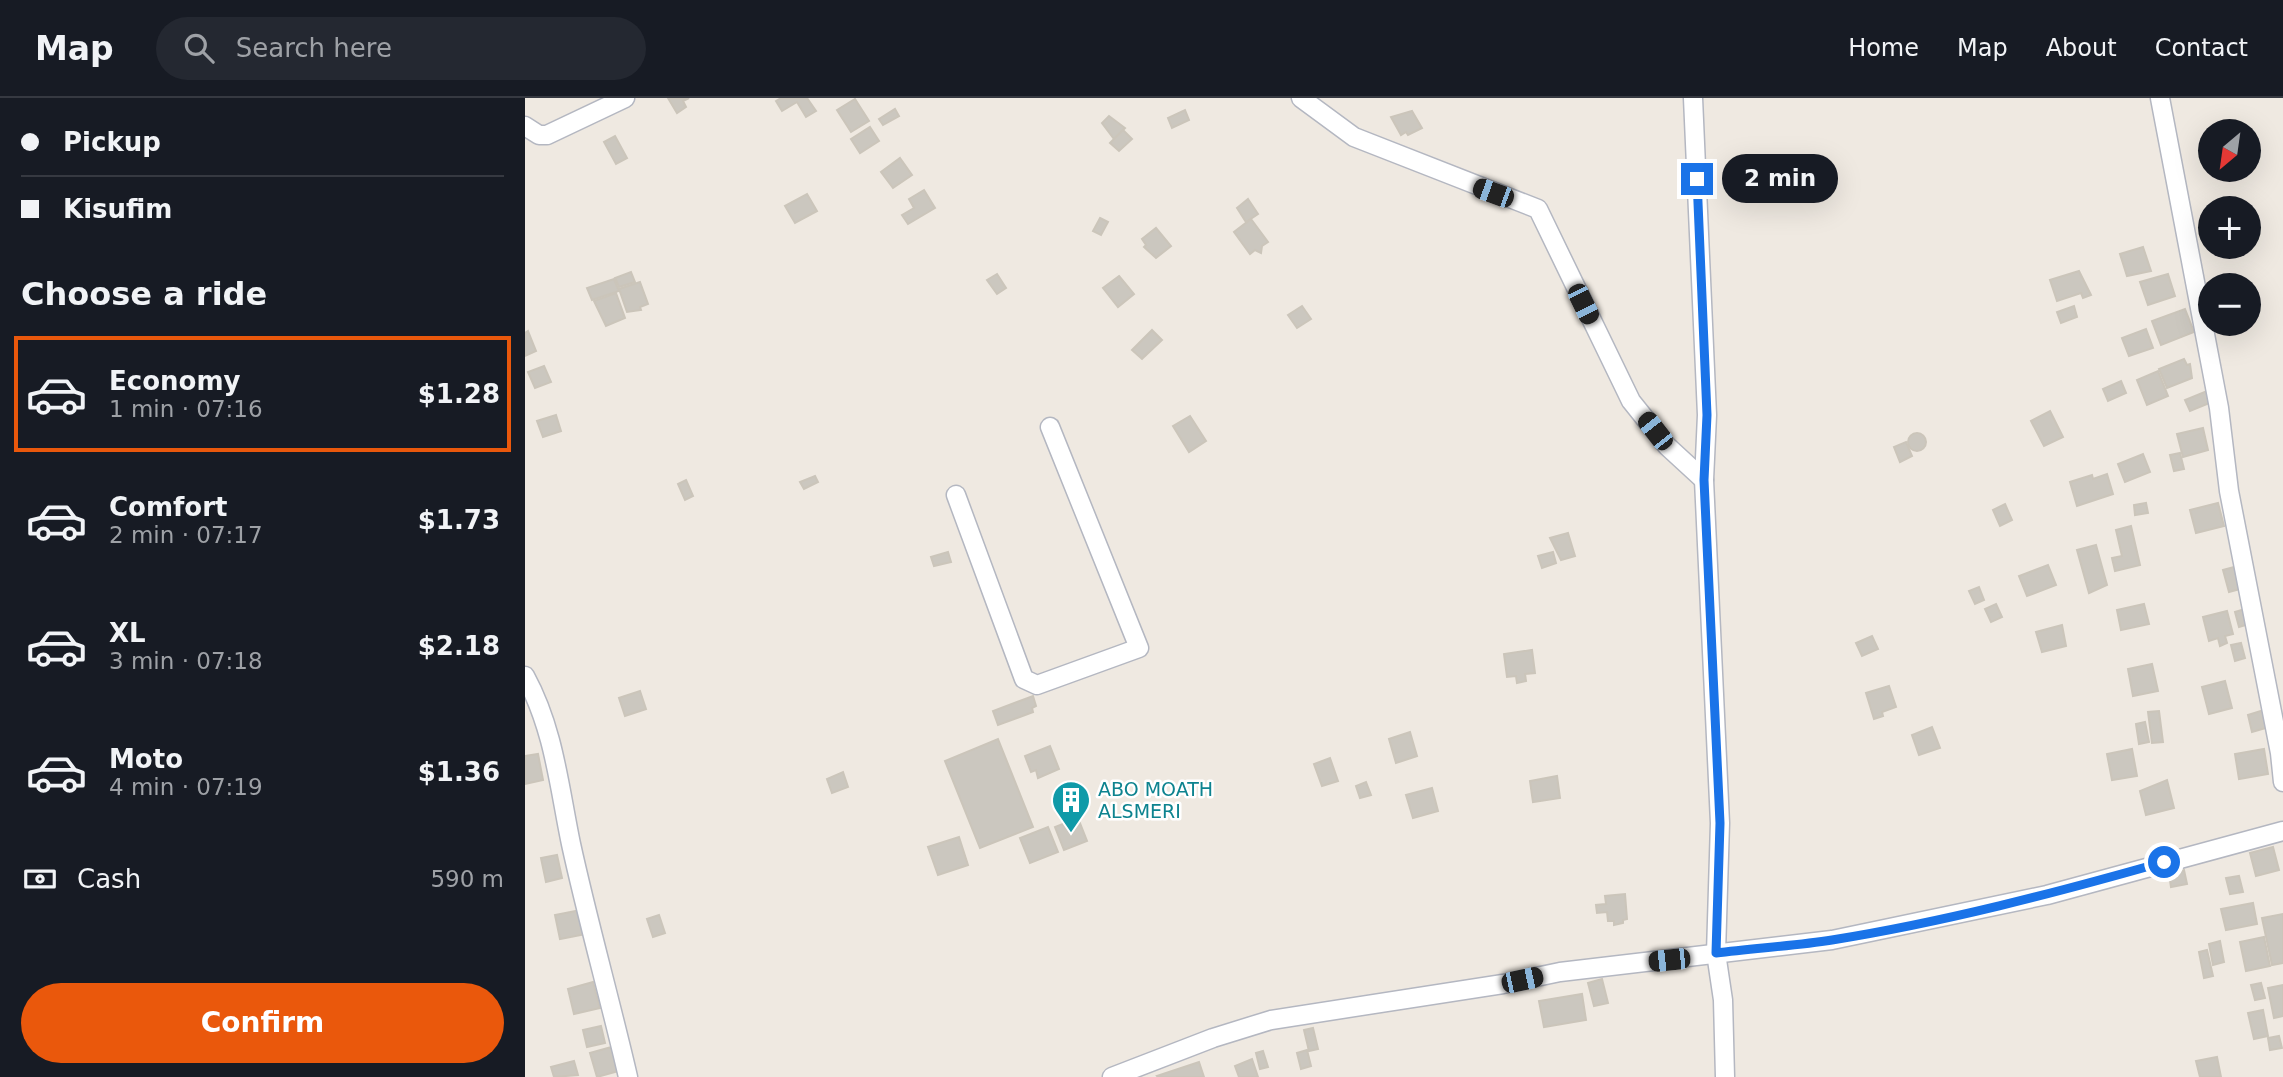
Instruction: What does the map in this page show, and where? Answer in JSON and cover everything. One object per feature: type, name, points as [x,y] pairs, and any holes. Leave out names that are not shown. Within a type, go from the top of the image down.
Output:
[{"type":"street","points":[[525,127],[539,135],[547,135],[625,98]]},
{"type":"street","points":[[1301,98],[1354,137],[1538,209],[1631,401],[1667,446],[1704,480]]},
{"type":"street","points":[[1693,98],[1707,415],[1704,480],[1720,823],[1716,953],[1724,1000],[1725,1077]]},
{"type":"street","points":[[2159,98],[2219,408],[2229,491],[2280,753],[2283,782]]},
{"type":"street","points":[[956,495],[1024,679],[1037,685],[1139,648],[1050,426]]},
{"type":"street","points":[[525,676],[544,718],[556,757],[571,843],[628,1077]]},
{"type":"street","points":[[1112,1077],[1213,1038],[1271,1020],[1503,984],[1560,972],[1832,940],[2047,895],[2283,831]]},
{"type":"building","points":[[668,98],[689,98],[683,101],[686,107],[677,113]]},
{"type":"building","points":[[781,98],[807,98],[816,111],[806,117],[797,102],[782,111],[776,101]]},
{"type":"building","points":[[855,99],[869,121],[851,132],[837,110]]},
{"type":"building","points":[[895,109],[899,116],[883,125],[879,119]]},
{"type":"building","points":[[1185,110],[1189,120],[1172,128],[1168,118]]},
{"type":"building","points":[[1412,111],[1422,128],[1408,135],[1406,132],[1401,135],[1391,117]]},
{"type":"building","points":[[1109,116],[1125,128],[1114,139],[1102,123]]},
{"type":"building","points":[[870,127],[879,141],[860,153],[851,139]]},
{"type":"building","points":[[1123,130],[1132,139],[1119,151],[1110,143]]},
{"type":"building","points":[[615,136],[627,158],[616,164],[604,142]]},
{"type":"building","points":[[900,158],[912,175],[893,188],[881,172]]},
{"type":"building","points":[[924,190],[935,208],[908,224],[902,215],[914,208],[909,199]]},
{"type":"building","points":[[807,194],[817,211],[795,223],[785,206]]},
{"type":"building","points":[[1248,199],[1258,214],[1246,222],[1237,208]]},
{"type":"building","points":[[1100,218],[1108,222],[1101,235],[1093,231]]},
{"type":"building","points":[[1251,219],[1268,242],[1262,246],[1261,253],[1255,250],[1250,254],[1234,232]]},
{"type":"building","points":[[1156,228],[1171,246],[1156,258],[1144,247],[1146,245],[1142,239]]},
{"type":"building","points":[[2143,247],[2151,271],[2127,276],[2120,254]]},
{"type":"building","points":[[2079,271],[2091,295],[2083,298],[2081,293],[2057,301],[2050,280]]},
{"type":"building","points":[[631,272],[635,282],[619,287],[615,278]]},
{"type":"building","points":[[997,274],[1006,288],[997,294],[987,280]]},
{"type":"building","points":[[2168,274],[2175,296],[2148,305],[2140,282]]},
{"type":"building","points":[[1119,276],[1134,294],[1118,307],[1103,288]]},
{"type":"building","points":[[614,279],[619,291],[592,300],[587,288]]},
{"type":"building","points":[[640,282],[648,304],[640,307],[641,310],[627,312],[619,289]]},
{"type":"building","points":[[616,293],[625,318],[606,326],[594,301]]},
{"type":"building","points":[[1302,306],[1311,319],[1297,328],[1288,315]]},
{"type":"building","points":[[2074,306],[2077,317],[2061,323],[2057,312]]},
{"type":"building","points":[[2185,309],[2194,332],[2161,345],[2152,321]]},
{"type":"building","points":[[2146,329],[2153,348],[2129,356],[2122,338]]},
{"type":"building","points":[[1152,330],[1162,340],[1142,359],[1132,350]]},
{"type":"building","points":[[528,331],[536,351],[525,356],[525,333]]},
{"type":"building","points":[[2184,359],[2187,365],[2190,364],[2192,378],[2167,388],[2159,369]]},
{"type":"building","points":[[544,366],[551,382],[535,388],[528,372]]},
{"type":"building","points":[[2158,371],[2168,396],[2147,405],[2137,380]]},
{"type":"building","points":[[2121,381],[2126,393],[2108,401],[2103,389]]},
{"type":"building","points":[[2207,391],[2212,402],[2190,411],[2185,400]]},
{"type":"building","points":[[2050,411],[2063,437],[2044,446],[2031,421]]},
{"type":"building","points":[[556,415],[561,431],[543,437],[537,421]]},
{"type":"building","points":[[1190,416],[1206,441],[1189,452],[1173,426]]},
{"type":"building","points":[[2203,428],[2208,450],[2183,457],[2177,434]]},
{"type":"building","points":[[1917,433],[1923,436],[1926,442],[1923,448],[1917,451],[1911,448],[1908,442],[1911,436]]},
{"type":"building","points":[[1906,442],[1912,456],[1900,462],[1894,447]]},
{"type":"building","points":[[2180,453],[2184,469],[2174,471],[2170,455]]},
{"type":"building","points":[[2143,454],[2150,472],[2125,482],[2118,464]]},
{"type":"building","points":[[2107,474],[2113,494],[2077,506],[2070,482],[2092,475],[2093,479]]},
{"type":"building","points":[[815,476],[818,482],[804,489],[800,482]]},
{"type":"building","points":[[686,480],[693,496],[685,500],[678,484]]},
{"type":"building","points":[[2146,503],[2148,513],[2135,515],[2134,505]]},
{"type":"building","points":[[2218,503],[2224,526],[2196,533],[2190,510]]},
{"type":"building","points":[[2005,504],[2012,520],[2000,526],[1993,510]]},
{"type":"building","points":[[2131,526],[2140,565],[2115,571],[2112,558],[2122,556],[2116,530]]},
{"type":"building","points":[[1568,533],[1575,556],[1561,560],[1550,538]]},
{"type":"building","points":[[2096,545],[2107,585],[2089,593],[2077,550]]},
{"type":"building","points":[[948,552],[951,562],[934,566],[931,557]]},
{"type":"building","points":[[1553,552],[1556,563],[1542,568],[1538,556]]},
{"type":"building","points":[[2048,565],[2056,585],[2027,596],[2019,576]]},
{"type":"building","points":[[2234,567],[2240,589],[2229,592],[2223,570]]},
{"type":"building","points":[[1979,587],[1984,600],[1975,604],[1969,591]]},
{"type":"building","points":[[1996,604],[2002,617],[1991,622],[1985,609]]},
{"type":"building","points":[[2144,604],[2149,624],[2121,630],[2117,610]]},
{"type":"building","points":[[2245,609],[2249,624],[2239,627],[2235,612]]},
{"type":"building","points":[[2227,611],[2233,634],[2225,636],[2227,643],[2220,646],[2218,638],[2209,641],[2203,617]]},
{"type":"building","points":[[2062,625],[2066,646],[2042,652],[2036,632]]},
{"type":"building","points":[[1872,636],[1878,649],[1862,656],[1856,643]]},
{"type":"building","points":[[2241,643],[2245,658],[2235,661],[2231,645]]},
{"type":"building","points":[[1532,650],[1535,673],[1525,674],[1526,681],[1517,683],[1516,676],[1507,677],[1504,654]]},
{"type":"building","points":[[2152,664],[2158,691],[2133,696],[2128,669]]},
{"type":"building","points":[[2225,681],[2232,708],[2209,714],[2202,687]]},
{"type":"building","points":[[1889,686],[1896,707],[1882,712],[1883,716],[1874,719],[1866,693]]},
{"type":"building","points":[[640,691],[646,709],[625,716],[619,698]]},
{"type":"building","points":[[1033,696],[1036,706],[1032,708],[1033,712],[998,725],[993,711]]},
{"type":"building","points":[[2264,710],[2269,727],[2252,732],[2248,715]]},
{"type":"building","points":[[2159,711],[2163,742],[2152,743],[2148,712]]},
{"type":"building","points":[[2145,722],[2149,742],[2139,744],[2136,724]]},
{"type":"building","points":[[1932,727],[1940,748],[1919,755],[1912,735]]},
{"type":"building","points":[[1410,732],[1417,756],[1396,763],[1389,739]]},
{"type":"building","points":[[998,739],[1033,827],[980,848],[945,761]]},
{"type":"building","points":[[1050,746],[1059,769],[1038,778],[1036,770],[1031,772],[1025,756]]},
{"type":"building","points":[[2132,749],[2137,776],[2112,780],[2107,754]]},
{"type":"building","points":[[2264,749],[2268,774],[2239,779],[2235,754]]},
{"type":"building","points":[[538,754],[543,780],[525,784],[525,756]]},
{"type":"building","points":[[1330,758],[1338,781],[1322,786],[1314,764]]},
{"type":"building","points":[[843,772],[848,787],[832,793],[827,779]]},
{"type":"building","points":[[1557,776],[1560,798],[1533,802],[1530,781]]},
{"type":"building","points":[[2167,780],[2174,808],[2146,815],[2140,791]]},
{"type":"building","points":[[1366,782],[1371,795],[1360,798],[1356,786]]},
{"type":"building","points":[[1432,788],[1438,811],[1413,818],[1406,795]]},
{"type":"building","name":"ABO MOATH ALSMERI","points":[[1078,818],[1087,841],[1064,850],[1055,827]]},
{"type":"building","points":[[1048,827],[1058,852],[1030,863],[1020,838]]},
{"type":"building","points":[[959,837],[968,865],[938,875],[928,847]]},
{"type":"building","points":[[2273,847],[2279,870],[2256,876],[2250,853]]},
{"type":"building","points":[[557,855],[562,878],[546,882],[541,858]]},
{"type":"building","points":[[2184,870],[2187,884],[2171,887],[2169,874]]},
{"type":"building","points":[[2239,876],[2243,892],[2230,894],[2226,878]]},
{"type":"building","points":[[1625,894],[1627,919],[1623,920],[1623,923],[1614,925],[1614,921],[1608,921],[1607,912],[1597,913],[1596,905],[1606,904],[1605,896]]},
{"type":"building","points":[[2253,903],[2257,924],[2226,930],[2221,909]]},
{"type":"building","points":[[581,910],[586,934],[560,939],[555,915]]},
{"type":"building","points":[[2283,914],[2283,963],[2272,965],[2262,918]]},
{"type":"building","points":[[659,915],[665,933],[653,937],[647,919]]},
{"type":"building","points":[[2264,937],[2270,966],[2246,971],[2240,942]]},
{"type":"building","points":[[2220,941],[2224,962],[2213,965],[2209,944]]},
{"type":"building","points":[[2207,950],[2213,976],[2204,978],[2199,952]]},
{"type":"building","points":[[1602,979],[1608,1003],[1594,1006],[1588,983]]},
{"type":"building","points":[[593,982],[600,1008],[574,1014],[568,989]]},
{"type":"building","points":[[2261,983],[2265,998],[2255,1000],[2251,985]]},
{"type":"building","points":[[2283,985],[2283,1016],[2274,1018],[2268,988]]},
{"type":"building","points":[[1582,994],[1586,1020],[1544,1027],[1539,1001]]},
{"type":"building","points":[[2263,1010],[2268,1036],[2254,1039],[2248,1013]]},
{"type":"building","points":[[601,1026],[605,1043],[587,1047],[583,1030]]},
{"type":"building","points":[[1313,1028],[1318,1049],[1309,1051],[1304,1030]]},
{"type":"building","points":[[2279,1036],[2282,1048],[2270,1050],[2268,1038]]},
{"type":"building","points":[[615,1046],[622,1070],[597,1077],[590,1053]]},
{"type":"building","points":[[1307,1050],[1311,1066],[1301,1069],[1297,1053]]},
{"type":"building","points":[[1263,1051],[1268,1067],[1260,1069],[1256,1053]]},
{"type":"building","points":[[2217,1057],[2221,1077],[2200,1077],[2196,1061]]},
{"type":"building","points":[[1252,1059],[1258,1077],[1239,1077],[1235,1066]]},
{"type":"building","points":[[574,1061],[578,1075],[554,1077],[551,1067]]},
{"type":"building","points":[[1199,1062],[1204,1077],[1157,1076]]},
{"type":"place","name":"ABO MOATH ALSMERI","points":[[1071,834]]},
{"type":"route","points":[[1697,179],[1707,415],[1704,480],[1720,823],[1716,953],[1832,940],[1913,924],[2047,895],[2164,862]]}]
